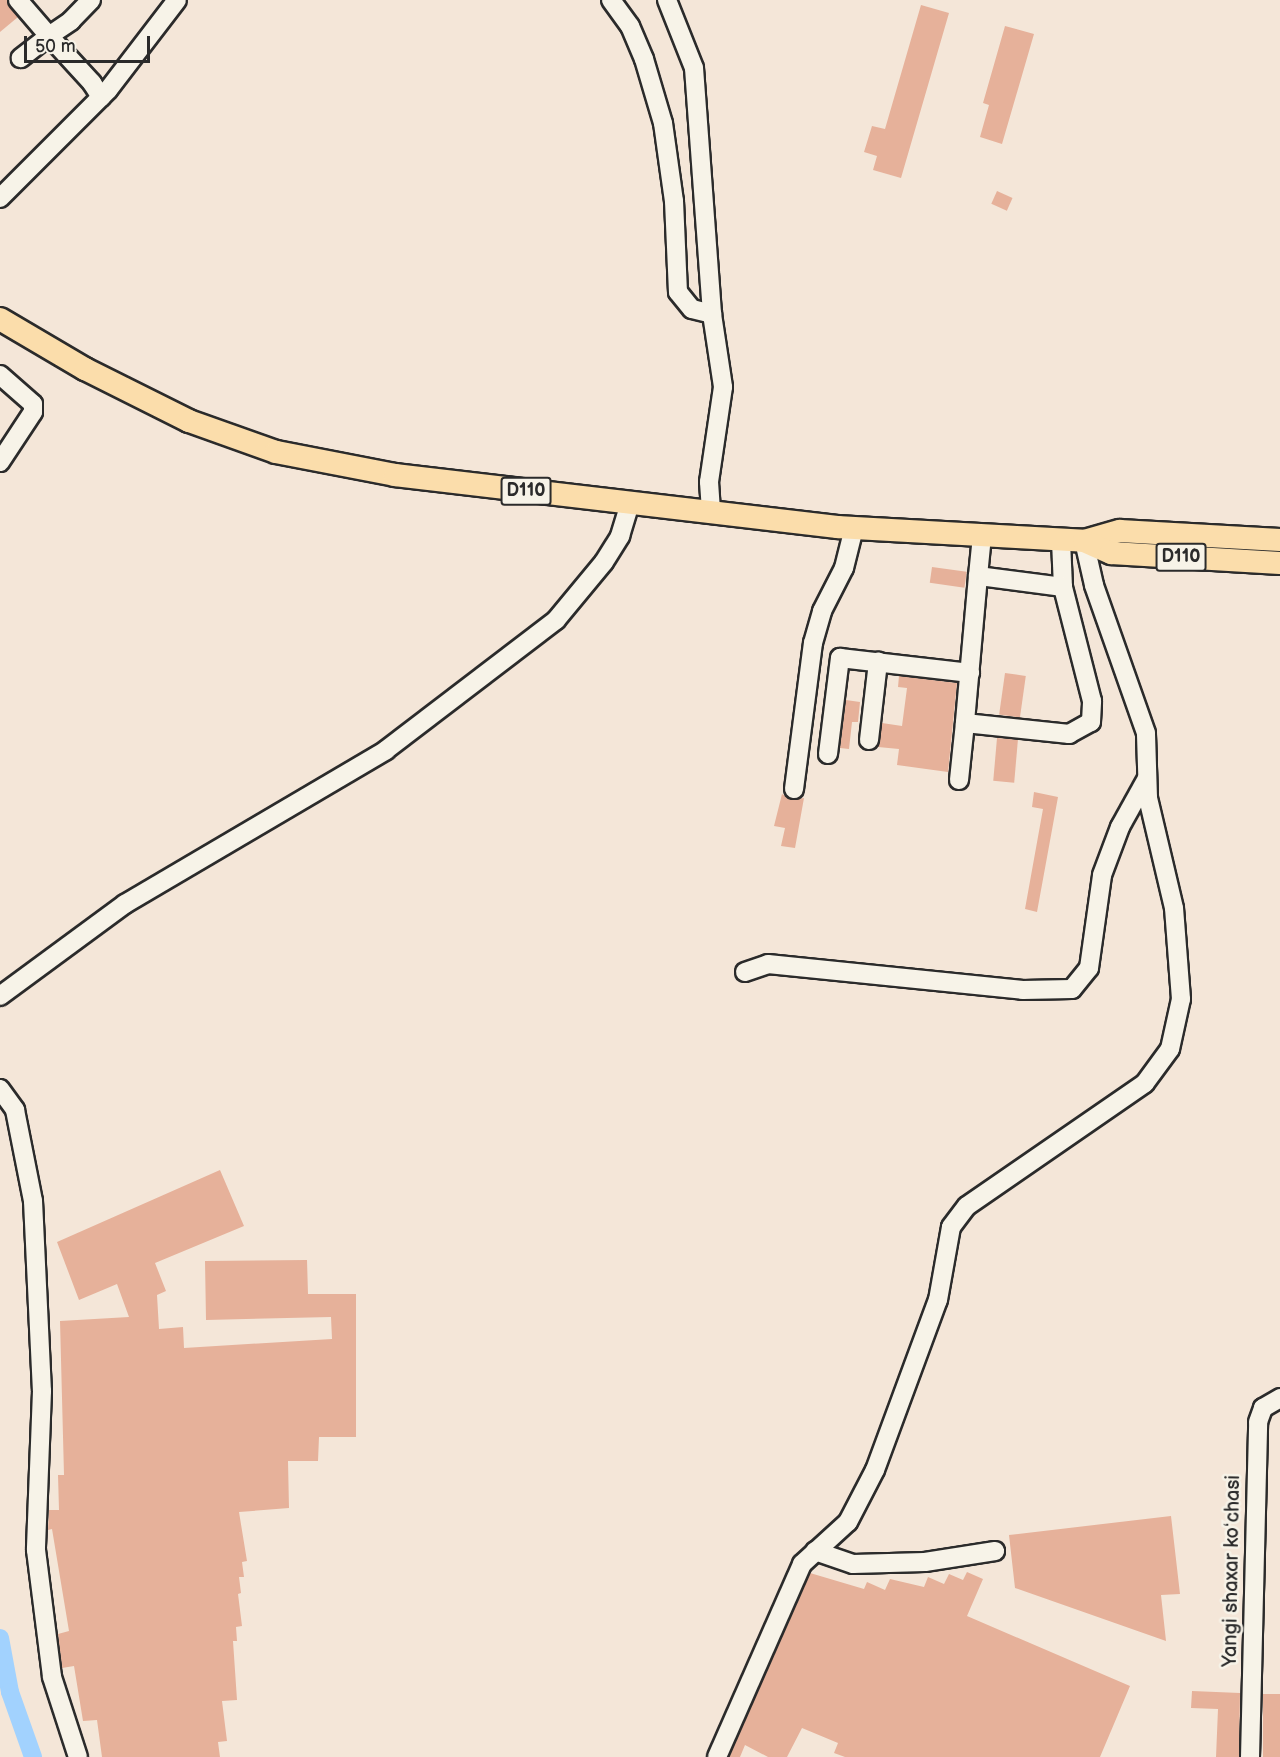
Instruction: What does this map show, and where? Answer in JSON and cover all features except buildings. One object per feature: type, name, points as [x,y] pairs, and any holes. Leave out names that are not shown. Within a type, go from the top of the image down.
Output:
[{"type":"main road","name":"D110","points":[[0,319],[85,369],[189,421],[276,452],[395,475],[711,514],[854,528],[1084,541],[1120,531],[1280,540]]},
{"type":"main road","name":"D110","points":[[1084,541],[1111,553],[1280,563]]},
{"type":"street","points":[[18,0],[93,83],[101,97]]},
{"type":"street","points":[[21,58],[71,21],[91,0]]},
{"type":"street","points":[[0,198],[101,97],[177,0]]},
{"type":"street","points":[[611,0],[630,26],[644,59],[663,123],[674,201],[678,292],[693,309],[712,314]]},
{"type":"street","points":[[667,0],[694,68],[712,314],[723,387],[710,482],[711,514]]},
{"type":"street","points":[[0,375],[33,404],[33,412],[0,462]]},
{"type":"street","points":[[0,996],[125,904],[386,750],[556,620],[604,562],[620,536],[630,504]]},
{"type":"street","points":[[794,789],[813,644],[822,611],[844,568],[854,528]]},
{"type":"street","points":[[959,780],[982,536]]},
{"type":"street","points":[[965,723],[1069,734],[1091,722],[1092,701],[1063,587],[1061,540]]},
{"type":"street","points":[[717,1757],[802,1564],[848,1522],[875,1470],[938,1300],[951,1227],[967,1206],[1145,1083],[1170,1049],[1181,999],[1174,908],[1146,780],[1146,733],[1094,585],[1084,541]]},
{"type":"street","points":[[978,576],[1063,587]]},
{"type":"street","points":[[828,754],[840,658],[970,673]]},
{"type":"street","points":[[869,740],[878,663]]},
{"type":"street","points":[[745,972],[768,964],[1023,990],[1072,989],[1089,968],[1102,875],[1120,826],[1146,780]]},
{"type":"street","points":[[0,1089],[15,1110],[33,1201],[42,1391],[36,1550],[52,1677],[78,1757]]},
{"type":"street","name":"Yangi shaxar koʻchasi","points":[[1250,1757],[1258,1422],[1263,1408],[1280,1398]]},
{"type":"street","points":[[815,1551],[853,1564],[925,1562],[995,1551]]},
{"type":"waterway","points":[[0,1638],[10,1692],[33,1757]]}]
